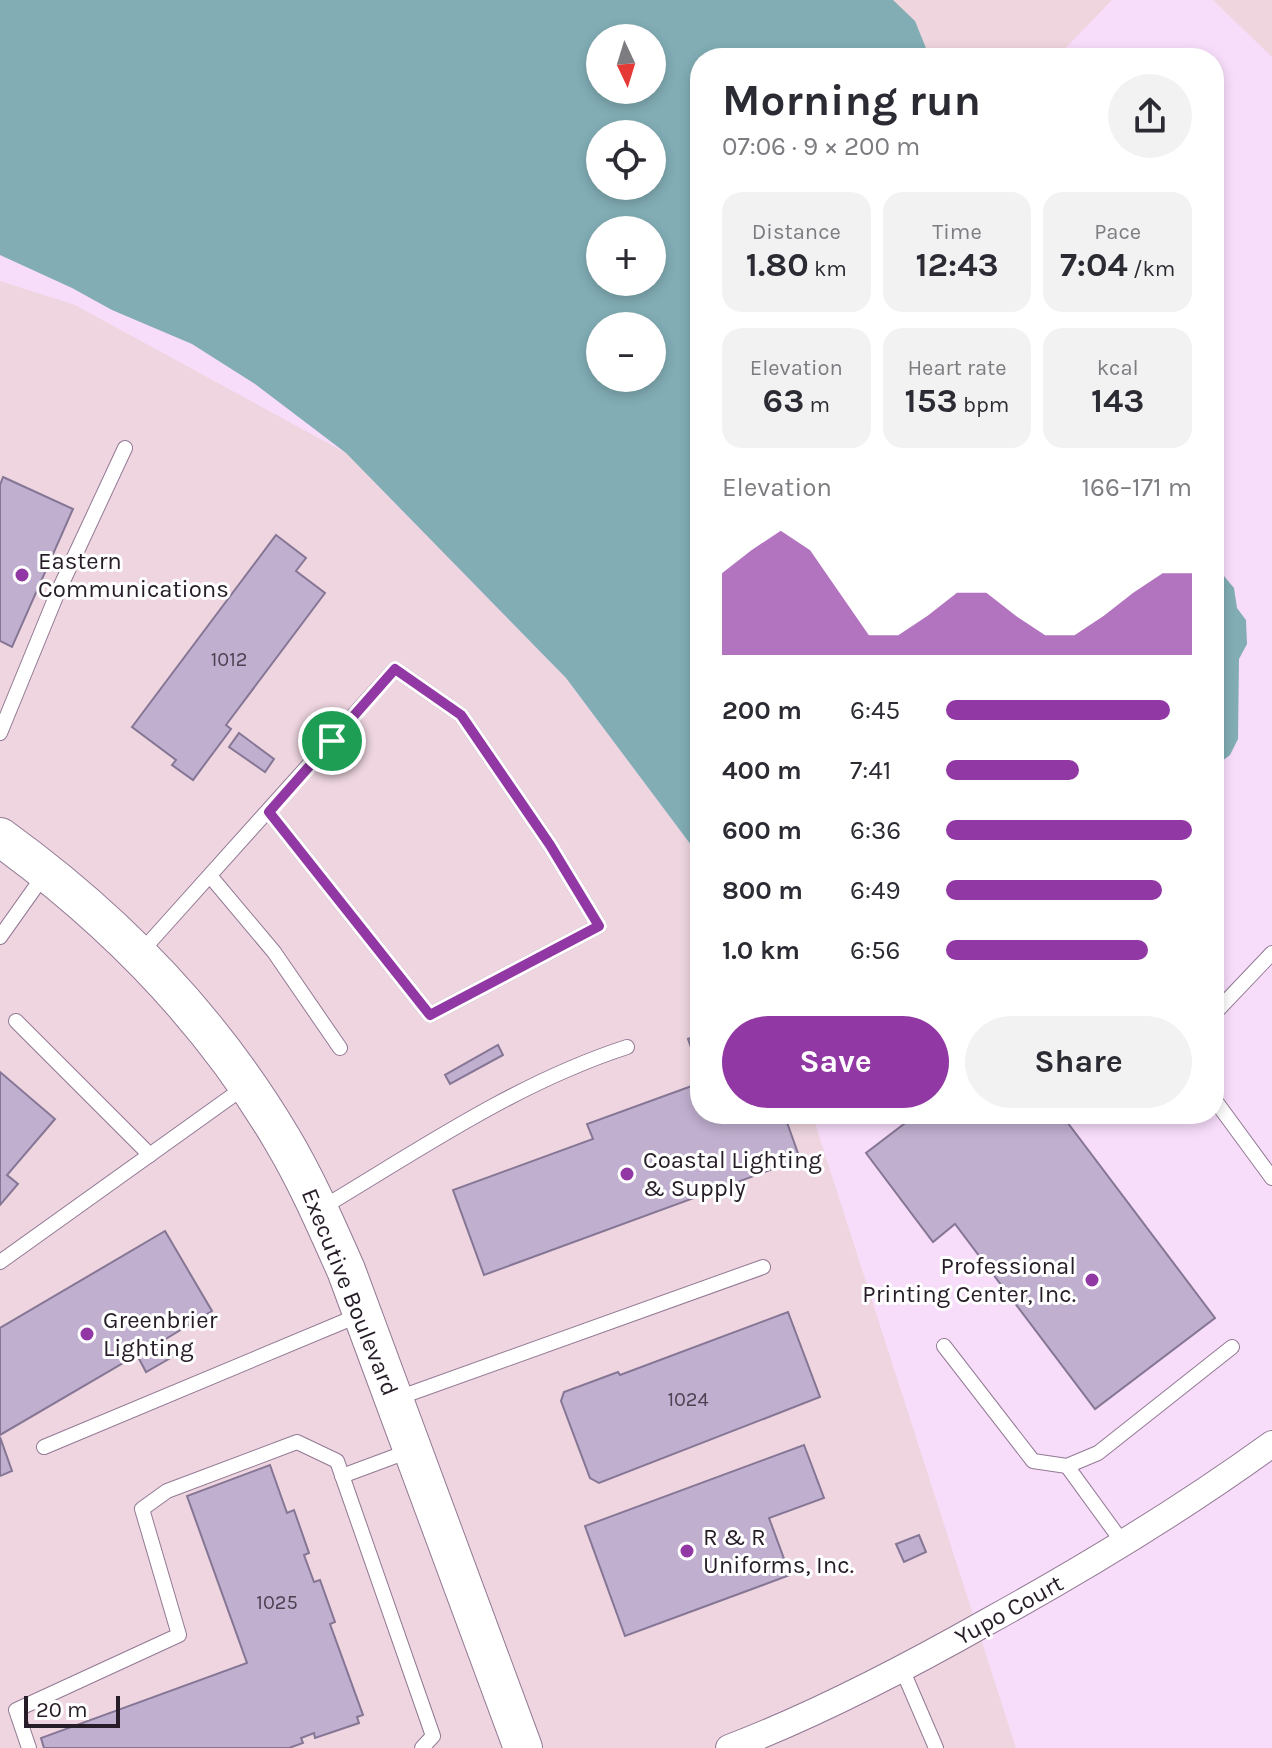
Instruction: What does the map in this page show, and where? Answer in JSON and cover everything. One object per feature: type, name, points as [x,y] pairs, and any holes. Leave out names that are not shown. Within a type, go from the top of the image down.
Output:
[{"type":"street","name":"Executive Boulevard","points":[[0,837],[47,871],[177,994],[281,1137],[319,1210],[362,1314],[523,1748]]},
{"type":"street","name":"Yupo Court","points":[[729,1748],[902,1669],[1071,1576],[1272,1444]]},
{"type":"lane","points":[[0,733],[4,711],[125,448]]},
{"type":"lane","points":[[138,955],[395,669],[461,715],[550,845],[599,926],[430,1015],[269,812]]},
{"type":"lane","points":[[0,937],[47,871]]},
{"type":"lane","points":[[211,877],[274,952],[340,1048]]},
{"type":"lane","points":[[1224,1003],[1272,953]]},
{"type":"lane","points":[[16,1021],[150,1155]]},
{"type":"lane","points":[[319,1210],[503,1099],[591,1059],[627,1047]]},
{"type":"lane","points":[[0,1262],[246,1086]]},
{"type":"lane","points":[[1224,1113],[1272,1178]]},
{"type":"lane","points":[[394,1399],[763,1267]]},
{"type":"lane","points":[[44,1447],[362,1314]]},
{"type":"lane","points":[[944,1346],[1033,1461],[1067,1466],[1098,1453],[1232,1347]]},
{"type":"lane","points":[[29,1748],[16,1710],[179,1635],[142,1509],[167,1491],[297,1442],[337,1461],[433,1736],[422,1748]]},
{"type":"lane","points":[[342,1476],[412,1450]]},
{"type":"lane","points":[[1067,1466],[1123,1543]]},
{"type":"lane","points":[[902,1669],[931,1746]]},
{"type":"shaded area","points":[[0,0],[893,0],[915,21],[926,48],[690,48],[690,844],[566,678],[346,453],[255,384],[192,344],[112,310],[0,255]]},
{"type":"shaded area","points":[[808,0],[1112,0],[1066,48],[858,48]]},
{"type":"shaded area","points":[[1213,0],[1272,0],[1272,57]]},
{"type":"shaded area","points":[[0,281],[75,305],[346,453],[566,678],[690,844],[690,1124],[815,1124],[1016,1748],[0,1748]]},
{"type":"shaded area","points":[[1224,576],[1234,588],[1237,608],[1246,620],[1247,644],[1239,659],[1238,739],[1230,755],[1224,760]]},
{"type":"building","name":"Eastern Communications","points":[[3,477],[73,509],[12,647],[0,641],[0,485]]},
{"type":"building","points":[[276,535],[306,558],[296,571],[325,593],[226,725],[231,729],[193,780],[172,765],[176,760],[132,727]]},
{"type":"building","points":[[239,733],[274,759],[265,772],[229,747]]},
{"type":"building","points":[[498,1045],[503,1055],[450,1084],[445,1075]]},
{"type":"building","points":[[0,1072],[55,1119],[7,1175],[18,1184],[0,1205]]},
{"type":"building","name":"Coastal Lighting & Supply","points":[[690,1087],[690,1124],[788,1124],[800,1159],[484,1275],[453,1190],[593,1139],[587,1124]]},
{"type":"building","name":"Professional Printing Center, Inc.","points":[[904,1124],[1069,1124],[1215,1318],[1095,1409],[955,1224],[933,1242],[866,1153]]},
{"type":"building","name":"Greenbrier Lighting","points":[[165,1231],[212,1311],[164,1340],[174,1356],[146,1372],[137,1355],[0,1435],[0,1328]]},
{"type":"building","points":[[788,1312],[820,1397],[599,1483],[590,1478],[561,1401],[564,1392],[618,1372],[620,1375]]},
{"type":"building","points":[[0,1437],[12,1471],[0,1476]]},
{"type":"building","name":"R & R Uniforms, Inc.","points":[[804,1445],[824,1498],[769,1518],[790,1575],[625,1636],[585,1526]]},
{"type":"building","points":[[270,1465],[287,1513],[294,1510],[309,1553],[304,1555],[314,1582],[320,1580],[335,1622],[330,1624],[363,1715],[357,1717],[359,1723],[315,1738],[314,1733],[301,1738],[303,1743],[289,1748],[44,1748],[41,1738],[247,1663],[187,1496]]},
{"type":"building","points":[[919,1535],[926,1552],[904,1562],[896,1544]]},
{"type":"place","name":"Eastern Communications","points":[[22,575]]},
{"type":"place","name":"Coastal Lighting & Supply","points":[[627,1174]]},
{"type":"place","name":"Professional Printing Center, Inc.","points":[[1092,1280]]},
{"type":"place","name":"Greenbrier Lighting","points":[[87,1334]]},
{"type":"place","name":"R & R Uniforms, Inc.","points":[[687,1551]]},
{"type":"route","points":[[395,669],[461,715],[550,845],[599,926],[430,1015],[269,812],[332,741],[395,669]]}]
